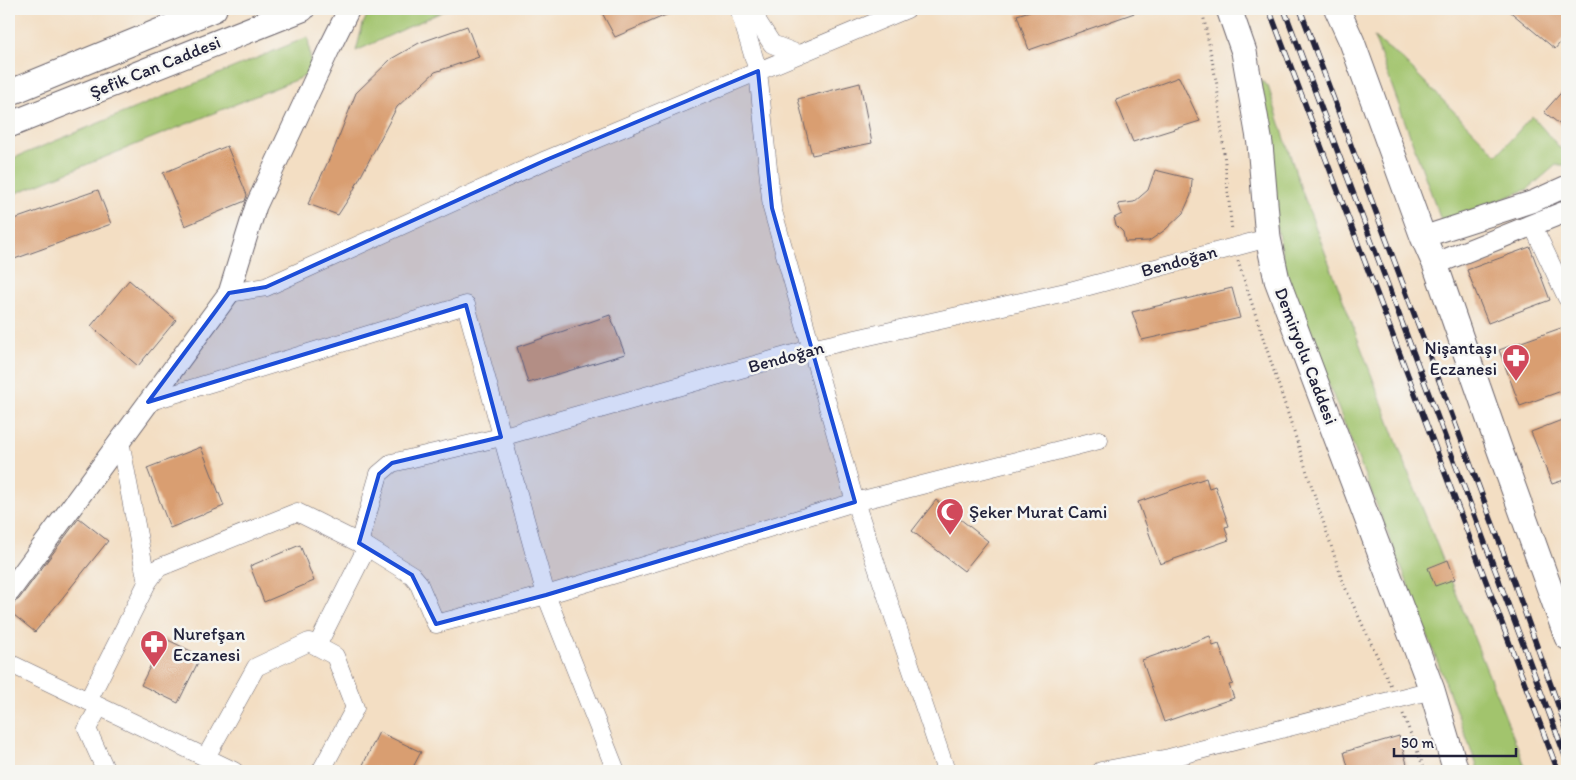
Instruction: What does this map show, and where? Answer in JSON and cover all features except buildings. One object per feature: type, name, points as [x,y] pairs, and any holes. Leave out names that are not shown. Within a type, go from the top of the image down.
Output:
[{"type":"main road","name":"Şefik Can Caddesi","points":[[9,93],[214,9]]},
{"type":"main road","name":"Şefik Can Caddesi","points":[[9,125],[302,9]]},
{"type":"main road","name":"Demiryolu Caddesi","points":[[1229,9],[1244,52],[1260,144],[1268,238],[1277,280],[1432,690],[1456,771]]},
{"type":"main road","points":[[1337,9],[1352,42],[1422,237],[1435,264],[1567,637]]},
{"type":"street","points":[[9,592],[229,293],[256,206],[349,9]]},
{"type":"street","points":[[739,9],[758,72],[772,208],[855,502],[946,771]]},
{"type":"street","points":[[754,9],[758,22],[772,44],[798,54]]},
{"type":"street","points":[[229,293],[266,286],[546,160],[907,9]]},
{"type":"street","points":[[748,41],[764,56],[780,58],[798,54]]},
{"type":"street","points":[[1422,237],[1534,201],[1567,186]]},
{"type":"street","points":[[1435,264],[1534,226],[1567,211]]},
{"type":"street","points":[[1534,226],[1567,298]]},
{"type":"street","name":"Bendoğan","points":[[317,646],[363,545],[379,474],[392,463],[501,437],[811,349],[1070,290],[1268,238]]},
{"type":"street","points":[[148,402],[466,305],[546,595],[616,771]]},
{"type":"street","points":[[106,771],[87,729],[94,704],[147,583],[158,568],[297,512],[363,545],[412,574],[418,582],[436,624],[546,595],[855,502],[1099,440]]},
{"type":"street","points":[[120,441],[147,583]]},
{"type":"street","points":[[206,757],[256,667],[309,642],[335,656],[355,708],[321,771]]},
{"type":"street","points":[[9,663],[234,771]]},
{"type":"street","points":[[1101,771],[1171,765],[1432,690]]},
{"type":"path","points":[[1202,9],[1217,85],[1234,247],[1344,585],[1397,699],[1425,771]]},
{"type":"highlighted area","points":[[758,71],[772,208],[855,502],[546,595],[436,624],[412,575],[359,543],[379,474],[392,463],[501,437],[466,305],[148,402],[229,293],[266,287],[546,160]]},
{"type":"green space","points":[[370,9],[448,9],[356,51],[363,24]]},
{"type":"green space","points":[[308,37],[311,66],[305,76],[9,196],[9,160]]},
{"type":"green space","points":[[1374,37],[1402,59],[1497,155],[1532,116],[1567,156],[1567,165],[1556,165],[1528,189],[1442,223]]},
{"type":"green space","points":[[1262,81],[1268,86],[1300,186],[1410,477],[1527,771],[1479,771],[1411,592],[1289,284],[1275,220],[1260,82]]},
{"type":"railway","points":[[1269,9],[1558,771]]},
{"type":"railway","points":[[1284,9],[1567,761]]},
{"type":"railway","points":[[1300,9],[1501,546],[1567,730]]},
{"type":"place","name":"Nişantaşı Eczanesi","points":[[1516,382]]},
{"type":"place","name":"Şeker Murat Cami","points":[[950,536]]},
{"type":"place","name":"Nurefşan Eczanesi","points":[[154,668]]}]
